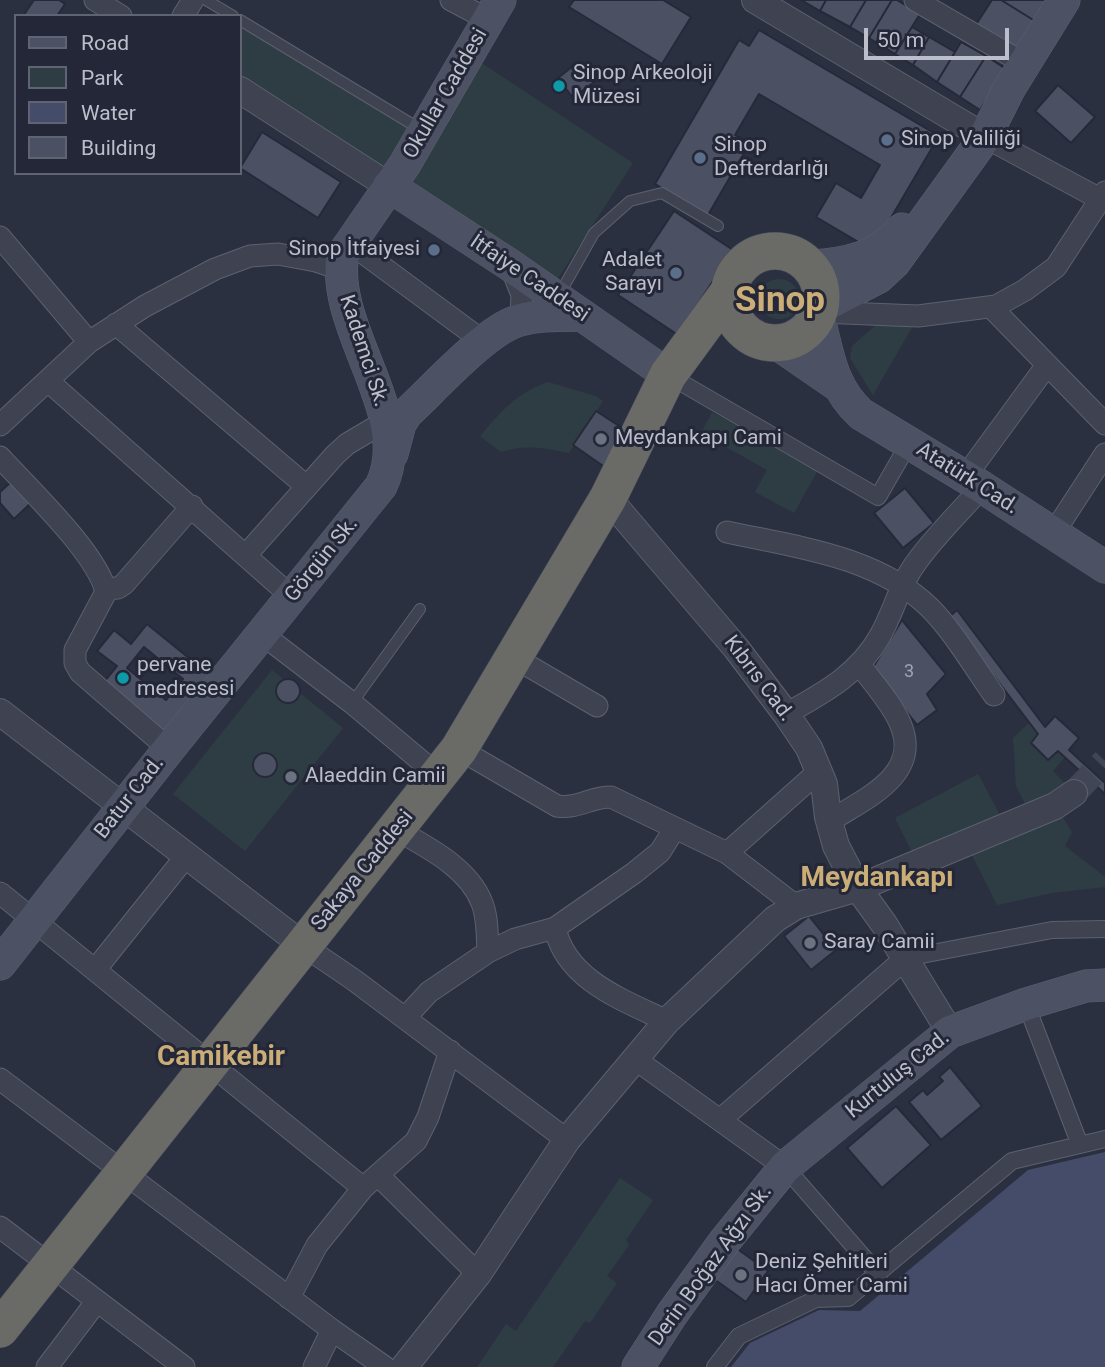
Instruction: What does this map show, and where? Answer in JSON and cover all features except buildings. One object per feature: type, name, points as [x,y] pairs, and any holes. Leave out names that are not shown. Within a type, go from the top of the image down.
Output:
[{"type":"highway","points":[[776,250],[798,256],[811,266],[820,281],[822,297],[819,312],[803,335],[790,342],[769,344],[752,339],[739,327],[730,309],[729,293],[735,273],[751,257],[776,250]]},
{"type":"highway","name":"Sakaya Caddesi","points":[[0,1328],[449,763],[608,499],[668,374],[729,293]]},
{"type":"highway","points":[[668,374],[739,327]]},
{"type":"main road","points":[[837,385],[819,312],[879,277],[894,263],[1064,0]]},
{"type":"main road","name":"Okullar Caddesi","points":[[389,186],[424,132],[495,10]]},
{"type":"main road","points":[[811,266],[841,264],[870,255],[894,238],[978,133]]},
{"type":"main road","points":[[345,256],[389,186]]},
{"type":"main road","name":"İtfaiye Caddesi","points":[[389,186],[510,265],[668,374]]},
{"type":"main road","name":"Kademci Sk.","points":[[345,256],[344,297],[386,421],[386,475]]},
{"type":"main road","points":[[386,475],[395,438],[407,412],[484,342],[514,322],[570,307]]},
{"type":"main road","points":[[776,343],[837,385]]},
{"type":"main road","name":"Atatürk Cad.","points":[[837,385],[848,402],[861,414],[974,482],[1105,567]]},
{"type":"main road","name":"Görgün Sk.","points":[[262,634],[386,475]]},
{"type":"main road","name":"Batur Cad.","points":[[0,964],[262,634]]},
{"type":"main road","name":"Kurtuluş Cad.","points":[[785,1167],[950,1032],[1026,1004],[1086,986],[1105,985]]},
{"type":"main road","name":"Derin Boğaz Ağzı Sk.","points":[[638,1367],[724,1242],[785,1167]]},
{"type":"street","points":[[95,0],[118,14]]},
{"type":"street","points":[[451,0],[495,10]]},
{"type":"street","points":[[755,0],[978,133],[1103,196],[1056,267],[1025,290],[990,307],[918,316],[819,312]]},
{"type":"street","points":[[915,0],[1017,76]]},
{"type":"street","points":[[242,91],[389,186]]},
{"type":"street","points":[[0,237],[89,342]]},
{"type":"street","points":[[0,425],[89,342],[176,288],[250,256],[278,254],[316,261],[345,256],[484,342]]},
{"type":"street","points":[[510,265],[522,295],[521,315],[514,322]]},
{"type":"street","points":[[990,307],[1105,424]]},
{"type":"street","points":[[116,324],[306,486]]},
{"type":"street","points":[[786,714],[829,689],[860,665],[880,635],[901,586],[974,482],[1047,365]]},
{"type":"street","points":[[668,374],[878,497],[909,443]]},
{"type":"street","points":[[48,381],[292,597]]},
{"type":"street","points":[[246,555],[347,444],[386,421]]},
{"type":"street","points":[[1053,534],[1105,454]]},
{"type":"street","points":[[0,457],[61,524],[97,569],[105,589],[102,603],[75,650],[75,663],[80,672],[169,749]]},
{"type":"street","name":"Kıbrıs Cad.","points":[[608,499],[736,648],[809,748],[824,784],[836,846],[858,888],[884,924],[950,1032]]},
{"type":"street","points":[[105,589],[118,589],[124,584],[192,506]]},
{"type":"street","points":[[727,532],[833,556],[871,569],[901,586],[938,616],[994,695]]},
{"type":"street","points":[[262,634],[352,703],[449,763],[556,806],[572,808],[596,797],[611,797],[727,853],[796,906]]},
{"type":"street","points":[[514,658],[597,706]]},
{"type":"street","points":[[830,821],[883,788],[894,776],[905,753],[905,738],[900,721],[860,665]]},
{"type":"street","points":[[0,712],[304,946],[568,1140]]},
{"type":"street","points":[[727,853],[818,771]]},
{"type":"street","points":[[404,1367],[478,1274],[568,1140],[635,1059],[667,1021],[775,919],[796,906],[858,888],[1031,817],[1074,793]]},
{"type":"street","points":[[405,1018],[429,992],[488,952],[514,939],[555,928],[634,873],[660,852],[675,828]]},
{"type":"street","points":[[397,830],[454,867],[469,883],[482,902],[487,926],[488,952]]},
{"type":"street","points":[[94,970],[187,855]]},
{"type":"street","points":[[0,892],[211,1064],[371,1182],[478,1274]]},
{"type":"street","points":[[555,928],[558,945],[568,961],[588,979],[628,1003],[667,1021]]},
{"type":"street","points":[[720,1120],[905,958],[1052,930],[1105,929]]},
{"type":"street","points":[[1026,1004],[1080,1145]]},
{"type":"street","points":[[289,1298],[317,1245],[371,1182],[416,1142],[428,1117],[450,1051]]},
{"type":"street","points":[[635,1059],[785,1167],[879,1275]]},
{"type":"street","points":[[0,1079],[289,1298],[385,1367]]},
{"type":"street","points":[[715,1367],[739,1336],[816,1299],[848,1298],[879,1275],[1012,1161],[1105,1139]]},
{"type":"street","points":[[0,1227],[184,1367]]},
{"type":"street","points":[[47,1367],[97,1301]]},
{"type":"street","points":[[314,1367],[332,1330]]},
{"type":"lane","points":[[206,0],[230,14]]},
{"type":"lane","points":[[242,21],[424,132]]},
{"type":"lane","points":[[570,307],[594,233],[631,201],[662,193],[718,226]]},
{"type":"lane","points":[[352,703],[421,609]]},
{"type":"green space","points":[[242,21],[424,131],[477,60],[633,163],[549,292],[242,91]]},
{"type":"green space","points":[[779,279],[793,285],[799,299],[793,313],[779,319],[765,313],[759,299],[765,285]]},
{"type":"green space","points":[[914,324],[873,395],[850,358],[852,346],[876,325]]},
{"type":"green space","points":[[548,382],[596,396],[603,401],[569,453],[527,447],[501,452],[480,436],[502,411],[518,398]]},
{"type":"green space","points":[[712,412],[818,470],[794,513],[755,492],[767,470],[701,433]]},
{"type":"green space","points":[[272,670],[343,728],[245,851],[173,794]]},
{"type":"green space","points":[[1029,723],[1038,734],[1031,743],[1047,760],[1058,751],[1065,757],[1053,771],[1074,793],[1055,806],[1072,832],[1065,846],[1105,877],[1105,887],[1052,893],[997,905],[966,843],[917,862],[895,818],[978,774],[1006,826],[1031,816],[1016,786],[1013,738]]},
{"type":"green space","points":[[620,1178],[653,1200],[626,1240],[629,1245],[607,1276],[617,1283],[590,1323],[585,1321],[553,1367],[477,1367],[506,1324],[516,1331]]},
{"type":"water","points":[[1105,1152],[1105,1367],[731,1367],[750,1343],[819,1310],[860,1311],[1028,1170]]},
{"type":"tunnel","points":[[1074,793],[1105,761]]},
{"type":"place","name":"Sinop Arkeoloji Müzesi","points":[[559,86]]},
{"type":"place","name":"Sinop Valiliği","points":[[887,140]]},
{"type":"place","name":"Sinop Defterdarlığı","points":[[700,158]]},
{"type":"place","name":"Sinop İtfaiyesi","points":[[434,250]]},
{"type":"place","name":"Adalet Sarayı","points":[[676,273]]},
{"type":"place","name":"Meydankapı Cami","points":[[601,439]]},
{"type":"place","name":"pervane medresesi","points":[[123,678]]},
{"type":"place","name":"Alaeddin Camii","points":[[291,777]]},
{"type":"place","name":"Saray Camii","points":[[810,943]]},
{"type":"place","name":"Deniz Şehitleri Hacı Ömer Cami","points":[[741,1275]]},
{"type":"district","name":"Sinop","points":[[780,302]]},
{"type":"district","name":"Meydankapı","points":[[877,879]]},
{"type":"district","name":"Camikebir","points":[[221,1058]]}]
